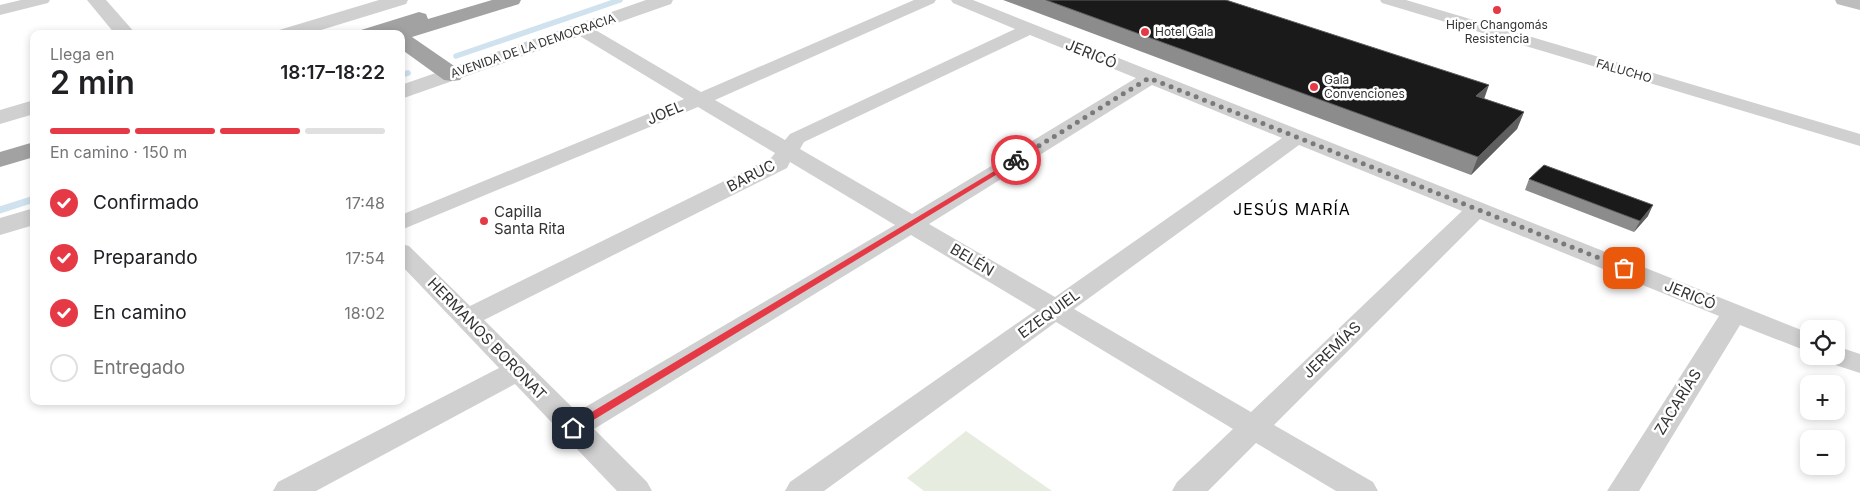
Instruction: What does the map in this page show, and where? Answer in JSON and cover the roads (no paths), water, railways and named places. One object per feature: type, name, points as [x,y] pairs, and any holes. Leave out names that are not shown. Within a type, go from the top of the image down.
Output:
[{"type":"highway","points":[[400,30],[475,0]]},
{"type":"highway","points":[[404,30],[512,0]]},
{"type":"highway","points":[[364,11],[385,30]]},
{"type":"highway","points":[[405,44],[452,75]]},
{"type":"highway","points":[[0,148],[30,139]]},
{"type":"highway","points":[[0,160],[30,150]]},
{"type":"main road","points":[[1844,0],[1860,4]]},
{"type":"street","points":[[0,10],[42,0]]},
{"type":"street","points":[[96,0],[122,30]]},
{"type":"street","points":[[300,30],[398,0]]},
{"type":"street","name":"AVENIDA DE LA DEMOCRACIA","points":[[405,91],[664,0]]},
{"type":"street","name":"JOEL","points":[[405,221],[700,99],[928,0]]},
{"type":"street","name":"JERICÓ","points":[[959,0],[1800,339]]},
{"type":"street","name":"FALUCHO","points":[[1388,0],[1860,140]]},
{"type":"street","name":"BELÉN","points":[[581,29],[1362,491]]},
{"type":"street","name":"BARUC","points":[[466,319],[779,163],[797,138],[1029,29]]},
{"type":"street","points":[[573,428],[913,224],[1149,78]]},
{"type":"street","points":[[0,117],[30,109]]},
{"type":"street","name":"EZEQUIEL","points":[[801,491],[1297,137]]},
{"type":"street","name":"JEREMÍAS","points":[[1188,491],[1477,209]]},
{"type":"street","points":[[0,228],[30,217]]},
{"type":"street","name":"HERMANOS BORONAT","points":[[405,255],[636,491]]},
{"type":"street","name":"ZACARÍAS","points":[[1623,491],[1734,313]]},
{"type":"street","points":[[1845,358],[1860,364]]},
{"type":"street","points":[[289,491],[517,371]]},
{"type":"waterway","points":[[456,56],[620,0]]},
{"type":"waterway","points":[[0,210],[30,200]]},
{"type":"place","name":"Hiper Changomás Resistencia","points":[[1497,10]]},
{"type":"place","name":"Hotel Gala","points":[[1145,32]]},
{"type":"place","name":"Gala Convenciones","points":[[1314,87]]},
{"type":"place","name":"Capilla Santa Rita","points":[[484,221]]},
{"type":"district","name":"JESÚS MARÍA","points":[[1292,209]]}]
